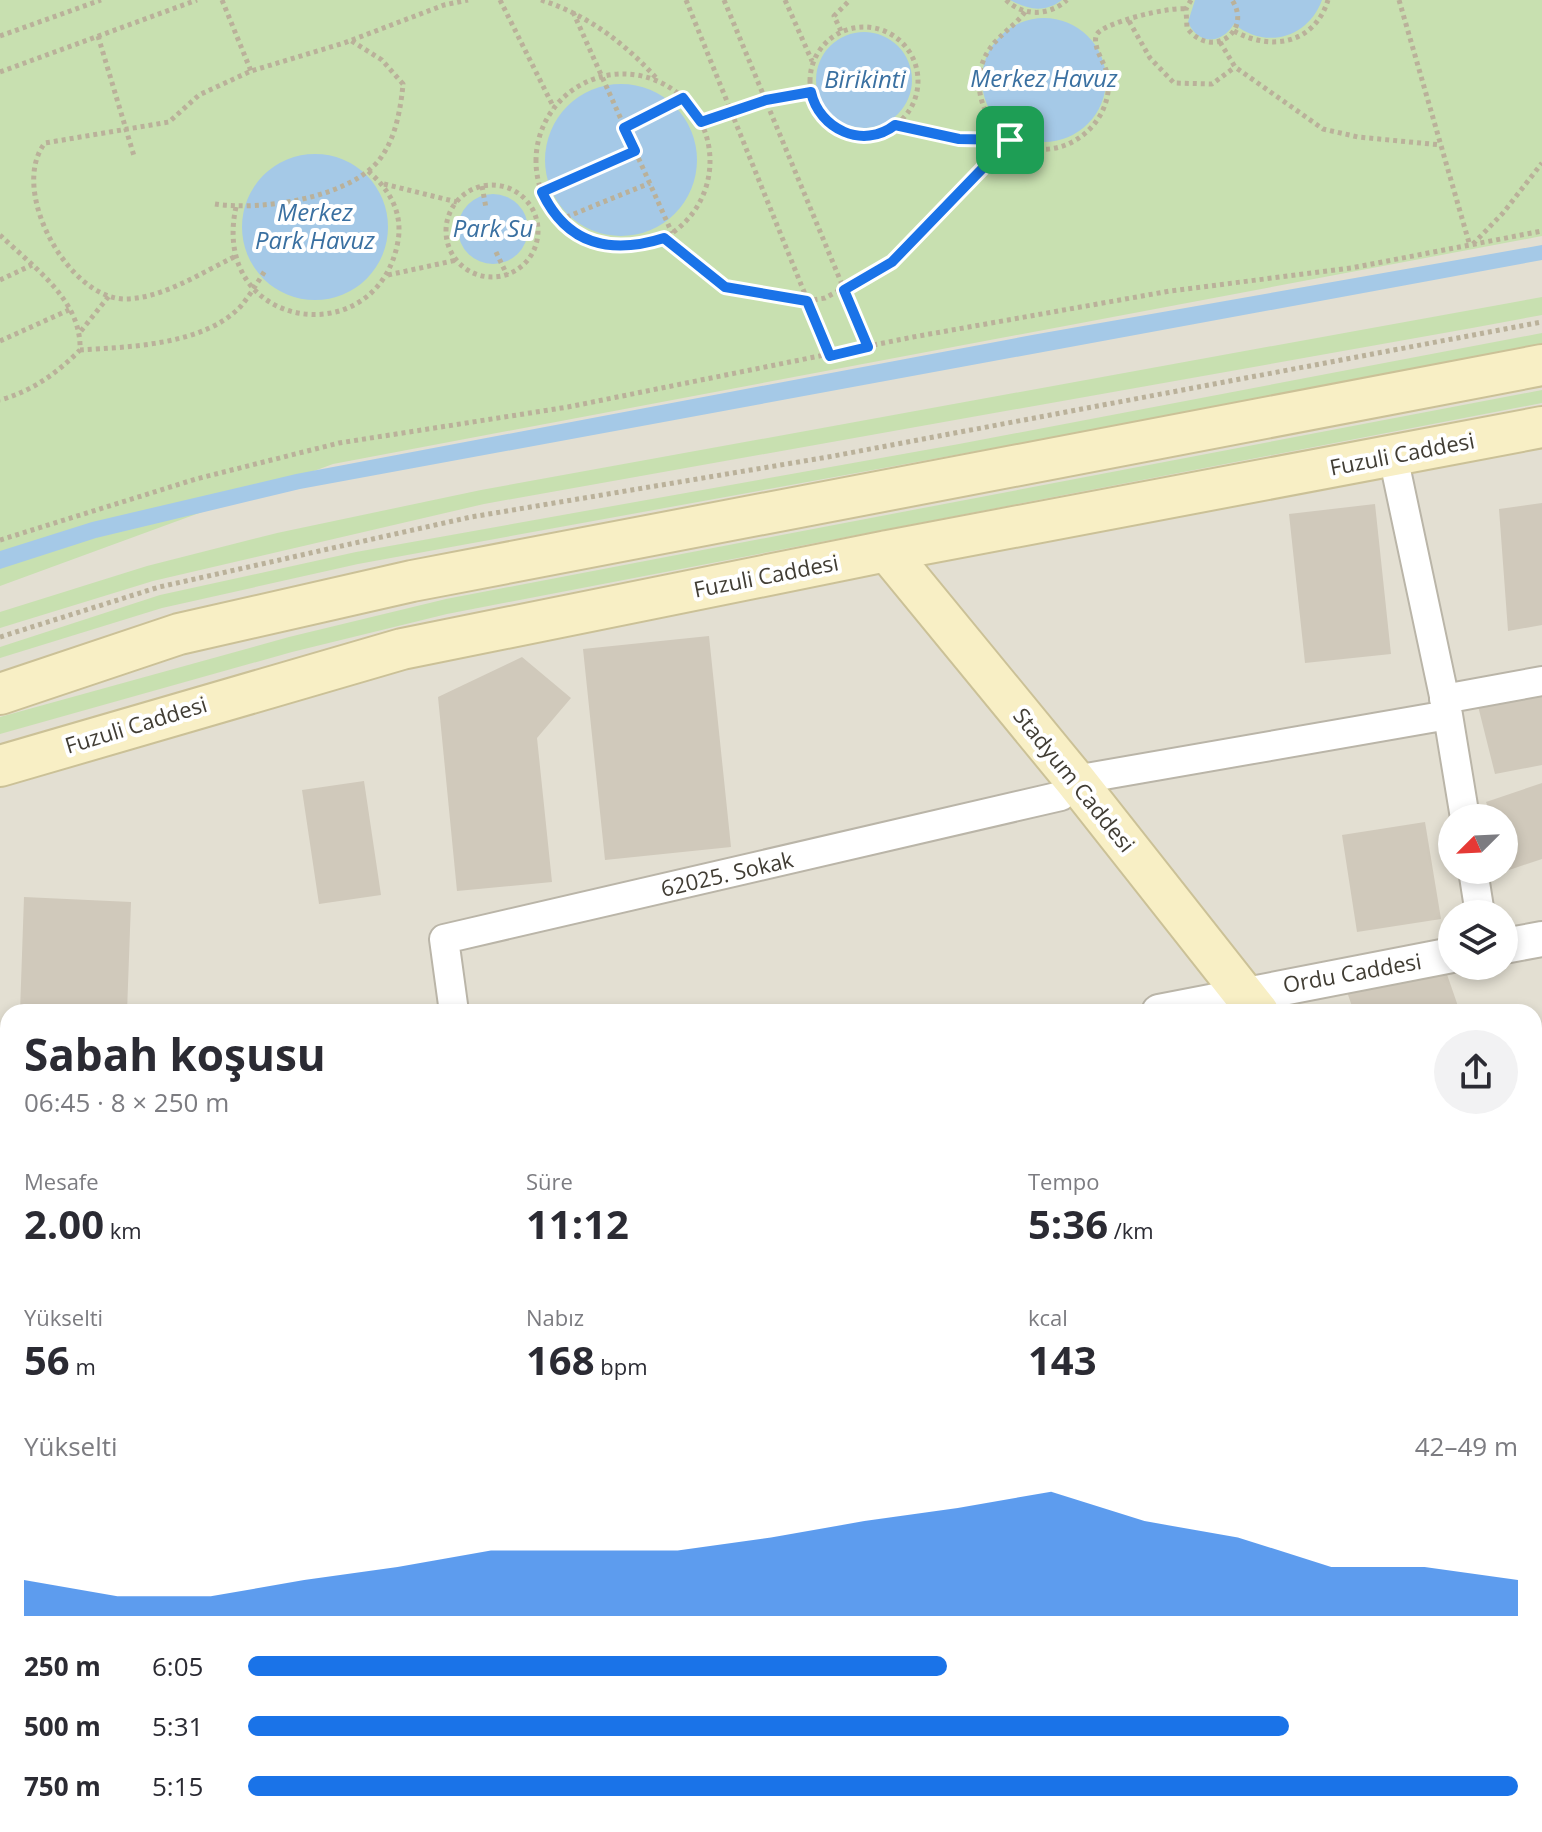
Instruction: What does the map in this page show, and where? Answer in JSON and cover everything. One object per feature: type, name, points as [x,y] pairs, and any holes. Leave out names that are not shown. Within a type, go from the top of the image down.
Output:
[{"type":"main road","points":[[0,694],[179,634],[412,581],[1542,365]]},
{"type":"main road","name":"Fuzuli Caddesi","points":[[0,766],[402,649],[887,551],[1542,427]]},
{"type":"main road","name":"Stadyum Caddesi","points":[[887,551],[1075,780],[1250,1003]]},
{"type":"street","points":[[1393,456],[1446,707],[1463,804]]},
{"type":"street","points":[[1075,780],[1446,707],[1542,681]]},
{"type":"street","name":"62025. Sokak","points":[[453,1004],[444,939],[1061,796],[1075,780]]},
{"type":"street","points":[[1518,943],[1542,939]]},
{"type":"street","name":"Ordu Caddesi","points":[[1250,1003],[1438,958]]},
{"type":"path","points":[[0,36],[101,0]]},
{"type":"path","points":[[0,72],[197,0]]},
{"type":"path","points":[[222,0],[251,71]]},
{"type":"path","points":[[234,257],[163,290],[126,299],[109,296],[63,259],[48,237],[32,181],[35,156],[45,143],[169,122],[199,95],[251,71],[350,40],[395,21],[468,0]]},
{"type":"path","points":[[500,0],[554,109]]},
{"type":"path","points":[[541,0],[573,12],[634,53],[658,81],[683,98],[701,122],[709,146],[709,171],[703,195],[690,216],[672,233],[636,247],[608,247],[582,237],[559,220],[542,192],[536,168],[538,144],[545,121],[578,86],[601,76],[630,74],[658,81]]},
{"type":"path","points":[[686,0],[830,356]]},
{"type":"path","points":[[724,0],[868,347]]},
{"type":"path","points":[[785,0],[812,62],[811,92],[814,104],[826,122],[845,133],[866,136],[887,131],[904,119],[916,100],[919,79],[913,58],[901,41],[882,30],[861,26],[841,31],[823,44],[812,62]]},
{"type":"path","points":[[841,31],[834,16],[850,0]]},
{"type":"path","points":[[1006,0],[1025,12],[1043,13],[1067,0]]},
{"type":"path","points":[[1191,0],[1186,9],[1187,28],[1201,41],[1220,42],[1234,31],[1238,13],[1232,0]]},
{"type":"path","points":[[1234,31],[1253,42],[1276,44],[1298,38],[1316,24],[1328,0]]},
{"type":"path","points":[[1399,0],[1470,246]]},
{"type":"path","points":[[1025,12],[994,42],[980,71],[981,102],[997,130],[1010,140],[1024,147],[1056,148],[1085,135],[1104,109],[1108,78],[1095,37],[1109,23],[1129,21],[1161,10],[1186,9]]},
{"type":"path","points":[[573,12],[672,233]]},
{"type":"path","points":[[1129,21],[1150,58],[1174,83],[1212,84],[1235,67]]},
{"type":"path","points":[[98,36],[134,156]]},
{"type":"path","points":[[215,204],[236,207],[283,203],[321,193],[347,184],[368,171],[383,155],[392,133],[403,84],[382,60],[350,40]]},
{"type":"path","points":[[1220,42],[1235,67],[1323,129],[1358,137],[1441,145]]},
{"type":"path","points":[[701,122],[766,100],[811,92]]},
{"type":"path","points":[[624,128],[683,98]]},
{"type":"path","points":[[895,125],[959,139],[1010,140]]},
{"type":"path","points":[[664,238],[725,287],[807,301],[844,290],[892,262],[1010,140]]},
{"type":"path","points":[[542,192],[635,151]]},
{"type":"path","points":[[1470,246],[1503,213],[1542,163]]},
{"type":"path","points":[[236,207],[230,235],[234,257],[253,289],[270,303],[290,312],[312,315],[334,313],[354,305],[373,292],[386,275],[395,255],[399,233],[397,211],[384,184],[368,171]]},
{"type":"path","points":[[559,220],[650,183]]},
{"type":"path","points":[[384,184],[457,202]]},
{"type":"path","points":[[482,186],[486,208]]},
{"type":"path","points":[[482,186],[513,189],[528,201],[536,217],[538,234],[533,252],[522,266],[507,275],[489,277],[471,272],[457,260],[448,245],[446,227],[457,202],[482,186]]},
{"type":"path","points":[[0,540],[196,479],[339,443],[568,407],[1170,291],[1351,268],[1542,231]]},
{"type":"path","points":[[0,235],[71,309],[81,332],[80,350]]},
{"type":"path","points":[[496,252],[507,275]]},
{"type":"path","points":[[386,275],[457,260]]},
{"type":"path","points":[[0,280],[32,265]]},
{"type":"path","points":[[0,400],[28,392],[80,350],[134,346],[196,334],[239,308],[266,269]]},
{"type":"path","points":[[81,332],[109,296]]},
{"type":"path","points":[[0,341],[71,309]]},
{"type":"path","points":[[0,637],[159,587],[471,517],[828,457],[1542,322]]},
{"type":"shaded area","points":[[0,0],[1542,0],[1542,1004],[0,1004]]},
{"type":"green space","points":[[0,0],[1542,0],[1542,236],[333,464],[0,586]]},
{"type":"green space","points":[[1542,297],[1542,315],[484,504],[153,581],[0,628],[0,612],[147,566],[277,533],[481,490]]},
{"type":"green space","points":[[1542,333],[1542,345],[1388,376],[358,564],[162,608],[0,658],[0,647],[160,595],[356,552],[959,444]]},
{"type":"green space","points":[[1542,390],[1542,403],[447,614],[292,652],[0,734],[0,717],[289,637],[446,599]]},
{"type":"water","points":[[1010,0],[1062,0],[1036,9]]},
{"type":"water","points":[[1195,0],[1322,0],[1307,23],[1285,36],[1259,37],[1234,24],[1223,36],[1210,40],[1198,35],[1188,22]]},
{"type":"water","name":"Merkez Havuz","points":[[1044,18],[1068,23],[1088,36],[1101,56],[1106,80],[1101,104],[1088,124],[1068,137],[1044,142],[1020,137],[1000,124],[987,104],[982,80],[987,56],[1000,36],[1020,23]]},
{"type":"water","name":"Birikinti","points":[[864,32],[882,35],[898,46],[909,62],[912,80],[909,98],[898,114],[882,125],[864,128],[846,125],[830,114],[819,98],[816,80],[819,62],[830,46],[846,35]]},
{"type":"water","points":[[621,84],[650,90],[675,106],[691,131],[697,160],[691,189],[675,214],[650,230],[621,236],[592,230],[567,214],[551,189],[545,160],[551,131],[567,106],[592,90]]},
{"type":"water","name":"Merkez Park Havuz","points":[[315,154],[343,159],[367,175],[383,199],[388,227],[383,255],[367,279],[343,295],[315,300],[287,295],[263,279],[247,255],[242,227],[247,199],[263,175],[287,159]]},
{"type":"water","name":"Park Su","points":[[493,194],[518,204],[528,229],[518,254],[493,264],[468,254],[458,229],[468,204]]},
{"type":"water","points":[[1542,245],[1542,260],[300,489],[96,538],[0,569],[0,551],[92,522],[296,474],[1032,335]]},
{"type":"building","points":[[1542,503],[1542,625],[1508,631],[1499,509]]},
{"type":"building","points":[[1375,504],[1391,654],[1305,663],[1289,514]]},
{"type":"building","points":[[709,636],[731,847],[605,860],[583,649]]},
{"type":"building","points":[[522,657],[571,698],[537,738],[552,882],[457,891],[438,697]]},
{"type":"building","points":[[1542,692],[1542,765],[1495,774],[1478,706]]},
{"type":"building","points":[[364,781],[381,895],[319,904],[302,790]]},
{"type":"building","points":[[1542,783],[1542,859],[1518,867],[1518,804],[1486,802]]},
{"type":"building","points":[[1425,822],[1438,901],[1438,919],[1357,932],[1342,835]]},
{"type":"building","points":[[24,897],[131,902],[127,1004],[20,1004]]},
{"type":"building","points":[[1438,958],[1438,980],[1449,980],[1457,1004],[1351,1004],[1346,989]]},
{"type":"route","points":[[811,92],[814,104],[826,122],[845,133],[866,136],[887,131],[895,125],[959,139],[1010,140],[892,262],[844,290],[868,347],[830,356],[807,301],[725,287],[664,238],[636,247],[608,247],[582,237],[559,220],[542,192],[635,151],[624,128],[683,98],[701,122],[766,100],[811,92]]}]
